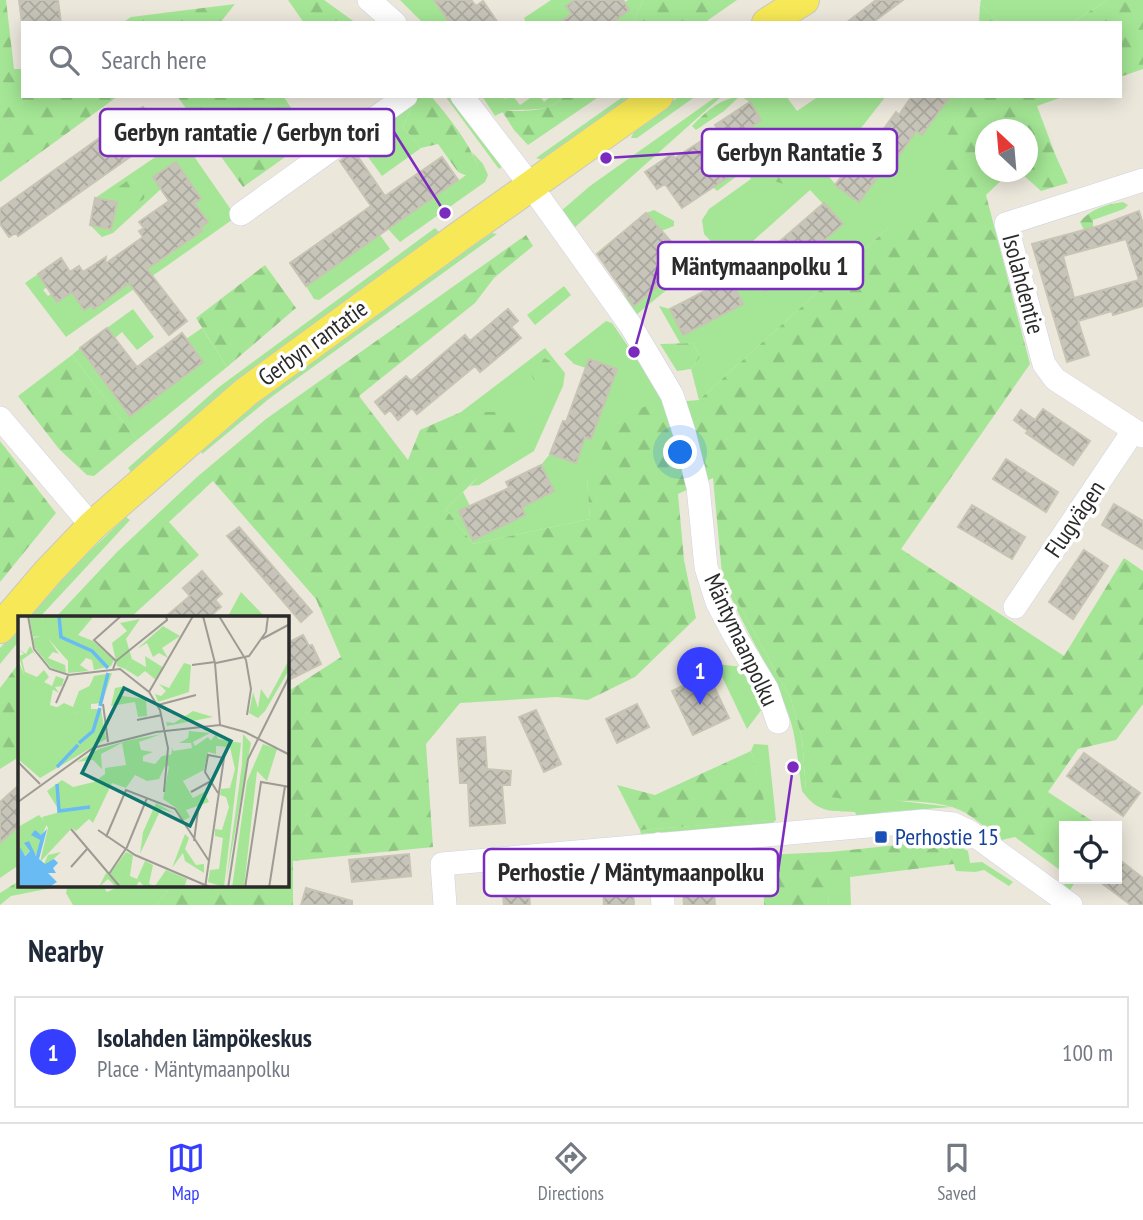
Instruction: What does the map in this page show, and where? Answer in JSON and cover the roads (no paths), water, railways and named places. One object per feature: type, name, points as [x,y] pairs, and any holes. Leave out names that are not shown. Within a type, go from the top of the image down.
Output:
[{"type":"main road","points":[[756,21],[780,0]]},
{"type":"main road","points":[[770,21],[804,0]]},
{"type":"main road","name":"Gerbyn rantatie","points":[[0,628],[48,572],[93,526],[246,392],[655,98]]},
{"type":"street","points":[[369,0],[394,21]]},
{"type":"street","points":[[241,215],[403,98]]},
{"type":"street","name":"Mäntymaanpolku","points":[[464,98],[531,186],[631,326],[672,395],[698,487],[706,567],[718,602],[767,689],[778,722]]},
{"type":"street","name":"Isolahdentie","points":[[1139,433],[1055,379],[1044,364],[1006,224],[1143,180]]},
{"type":"street","points":[[0,418],[74,508],[93,526]]},
{"type":"street","name":"Flugvägen","points":[[1015,607],[1139,433]]},
{"type":"street","points":[[445,905],[442,864],[924,821],[953,824],[970,832],[1071,905]]},
{"type":"street","points":[[659,844],[663,905]]},
{"type":"place","name":"Gerbyn Rantatie 3","points":[[606,158]]},
{"type":"place","name":"Gerbyn rantatie / Gerbyn tori","points":[[445,213]]},
{"type":"place","name":"Mäntymaanpolku 1","points":[[634,352]]},
{"type":"place","name":"Isolahden lämpökeskus","points":[[700,705]]},
{"type":"place","name":"Perhostie / Mäntymaanpolku","points":[[793,767]]},
{"type":"place","name":"Perhostie 15","points":[[881,837]]}]
